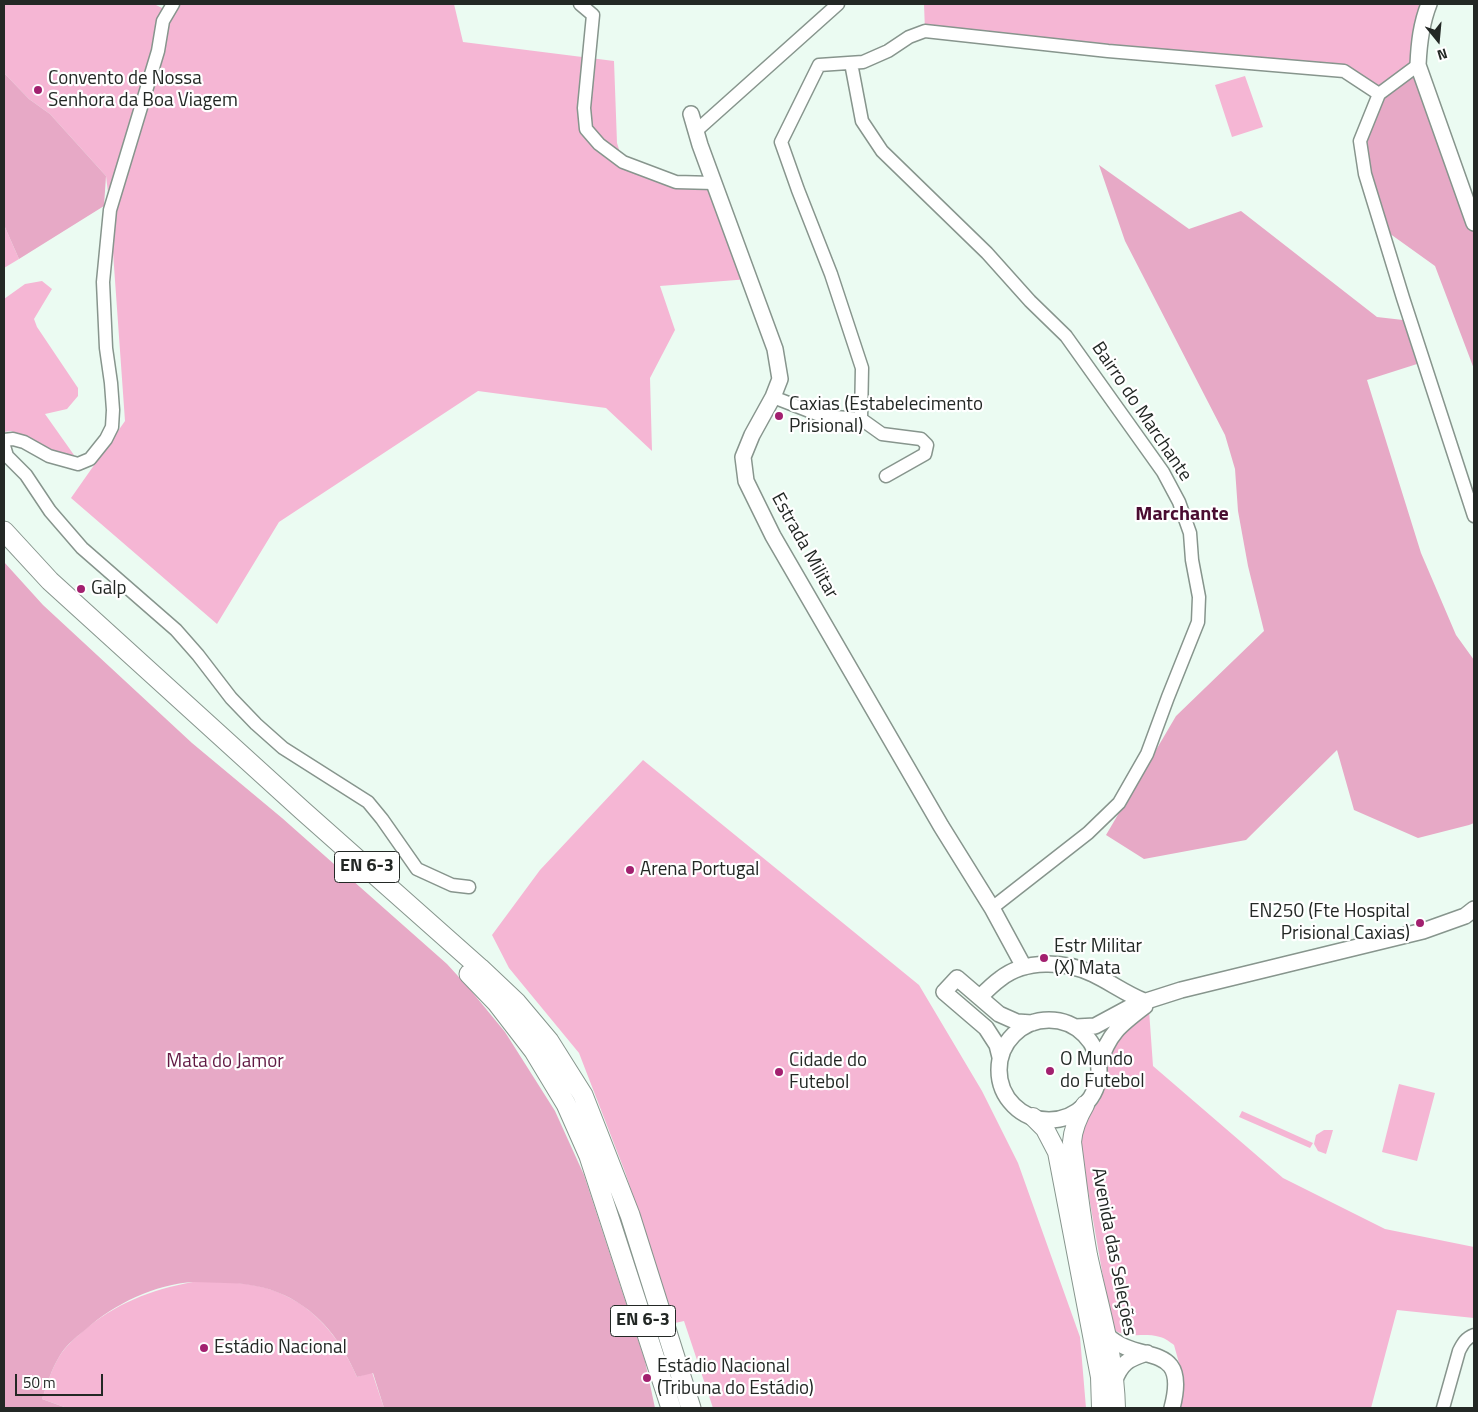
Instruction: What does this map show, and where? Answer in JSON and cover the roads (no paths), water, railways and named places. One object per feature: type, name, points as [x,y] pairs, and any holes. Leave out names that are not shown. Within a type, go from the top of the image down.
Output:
[{"type":"main road","name":"EN 6-3","points":[[4,531],[50,581],[302,810],[480,968],[517,1003],[549,1041],[583,1095],[630,1215],[691,1408]]},
{"type":"main road","name":"EN 6-3","points":[[4,548],[43,591],[83,628],[473,978],[497,1003],[534,1050],[566,1104],[589,1156],[671,1408]]},
{"type":"main road","name":"Avenida das Seleções","points":[[1084,1105],[1072,1132],[1072,1142],[1088,1254],[1107,1334],[1116,1408]]},
{"type":"main road","name":"Avenida das Seleções","points":[[1033,1117],[1045,1129],[1057,1152],[1100,1377],[1101,1408]]},
{"type":"street","points":[[4,440],[13,439],[24,442],[49,456],[78,464],[90,459],[106,439],[112,426],[113,410],[106,348],[103,282],[110,210],[158,51],[163,21],[173,4]]},
{"type":"street","points":[[580,4],[593,15],[584,108],[586,129],[599,144],[623,162],[676,182],[714,182]]},
{"type":"street","points":[[696,131],[838,4]]},
{"type":"street","points":[[1429,4],[1423,19],[1418,65],[1474,223]]},
{"type":"street","points":[[861,419],[862,368],[782,142],[819,65],[863,62],[888,51],[909,37],[925,31],[1118,52],[1344,71],[1379,94]]},
{"type":"street","name":"Bairro do Marchante","points":[[852,63],[862,120],[882,151],[987,253],[1030,301],[1066,336],[1163,472],[1179,502],[1190,533],[1192,560],[1199,597],[1198,622],[1147,754],[1120,803],[1088,833],[992,908]]},
{"type":"street","points":[[1418,65],[1379,94],[1360,141],[1365,174],[1405,305],[1474,516]]},
{"type":"street","name":"Estrada Militar","points":[[690,114],[775,349],[780,379],[773,397],[742,457],[746,481],[782,552],[941,826],[992,908],[1024,967]]},
{"type":"street","points":[[773,397],[822,416],[861,419],[882,434],[921,439],[927,445],[925,454],[886,476]]},
{"type":"street","points":[[4,446],[7,456],[26,475],[50,511],[82,548],[176,630],[231,698],[256,724],[283,748],[368,802],[417,869],[452,885],[469,888]]},
{"type":"street","points":[[1076,1027],[1095,1026],[1134,1005],[1207,982],[1423,931],[1471,914]]},
{"type":"street","points":[[980,997],[1001,978],[1024,967],[1046,964],[1068,966],[1091,973],[1110,983],[1151,999]]},
{"type":"street","points":[[957,978],[998,1014],[1017,1022],[1032,1023],[1050,1020],[1068,1023],[1076,1027],[1089,1039],[1097,1055],[1099,1072],[1095,1090],[1077,1111],[1060,1119],[1033,1117],[1017,1109],[1005,1094],[999,1076],[1000,1057],[997,1045],[986,1028],[944,992],[957,978]]},
{"type":"street","points":[[1110,983],[1119,999],[1117,1010],[1113,1016]]},
{"type":"street","points":[[1099,1064],[1107,1041],[1117,1029],[1151,999]]},
{"type":"street","points":[[1000,1057],[1009,1040],[1023,1027],[1032,1023]]},
{"type":"street","points":[[1107,1334],[1114,1342],[1121,1346],[1157,1356],[1169,1364],[1174,1372],[1176,1392],[1172,1408]]},
{"type":"street","points":[[1443,1408],[1459,1350],[1463,1342],[1469,1336],[1474,1335]]},
{"type":"street","points":[[1114,1382],[1118,1370],[1125,1362],[1135,1356],[1147,1353]]},
{"type":"place","name":"Convento de Nossa Senhora da Boa Viagem","points":[[38,90]]},
{"type":"place","name":"Caxias (Estabelecimento Prisional)","points":[[779,416]]},
{"type":"place","name":"Galp","points":[[81,589]]},
{"type":"place","name":"Arena Portugal","points":[[630,870]]},
{"type":"place","name":"EN250 (Fte Hospital Prisional Caxias)","points":[[1420,923]]},
{"type":"place","name":"Estr Militar (X) Mata","points":[[1044,958]]},
{"type":"place","name":"O Mundo do Futebol","points":[[1050,1071]]},
{"type":"place","name":"Cidade do Futebol","points":[[779,1072]]},
{"type":"place","name":"Estádio Nacional","points":[[204,1348]]},
{"type":"place","name":"Estádio Nacional (Tribuna do Estádio)","points":[[647,1378]]},
{"type":"district","name":"Marchante","points":[[1182,515]]},
{"type":"park label","name":"Mata do Jamor","points":[[225,1062]]}]
